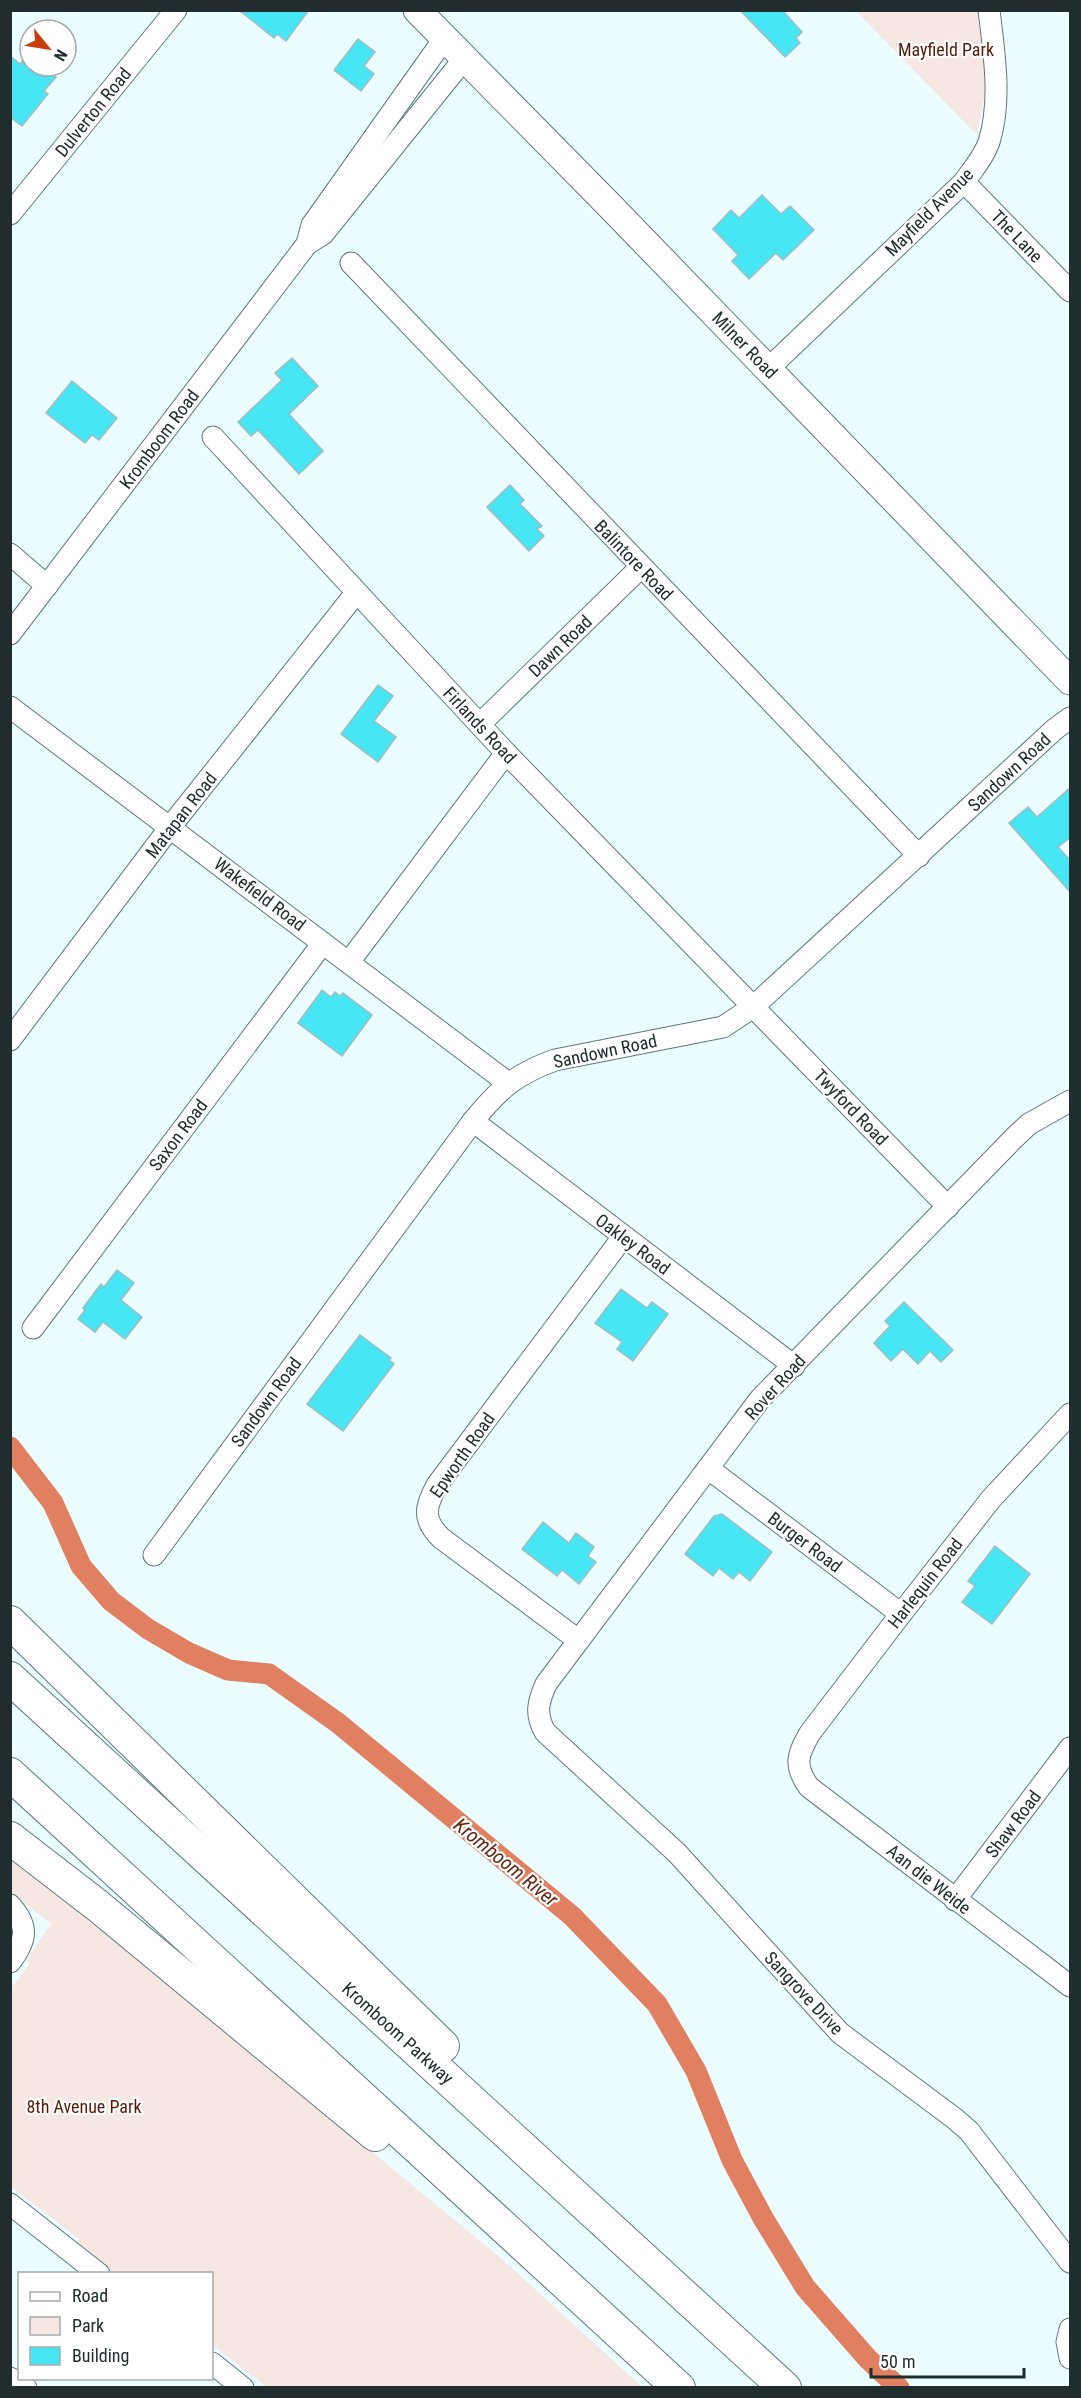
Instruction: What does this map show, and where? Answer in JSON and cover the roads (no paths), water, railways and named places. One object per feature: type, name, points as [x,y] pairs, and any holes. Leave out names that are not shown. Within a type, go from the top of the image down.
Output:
[{"type":"highway","points":[[10,1622],[564,2164],[576,2180],[583,2203]]},
{"type":"highway","name":"Kromboom Parkway","points":[[10,1678],[785,2388]]},
{"type":"highway","points":[[10,1774],[679,2388]]},
{"type":"highway","points":[[10,1838],[98,1906],[656,2366]]},
{"type":"main road","name":"Milner Road","points":[[417,10],[1071,681]]},
{"type":"street","name":"Dulverton Road","points":[[10,214],[176,10]]},
{"type":"street","name":"Mayfield Avenue","points":[[768,369],[964,182],[982,157],[992,128],[996,80],[988,10]]},
{"type":"street","name":"Kromboom Road","points":[[307,244],[312,225],[444,39]]},
{"type":"street","name":"Kromboom Road","points":[[10,634],[307,244],[323,234],[464,59]]},
{"type":"street","name":"The Lane","points":[[964,182],[1071,291]]},
{"type":"street","name":"Balintore Road","points":[[351,263],[919,856]]},
{"type":"street","name":"Firlands Road","points":[[213,437],[506,753],[753,1007]]},
{"type":"street","points":[[10,554],[47,586]]},
{"type":"street","name":"Dawn Road","points":[[480,724],[640,567]]},
{"type":"street","name":"Matapan Road","points":[[10,1040],[171,826],[356,593]]},
{"type":"street","name":"Wakefield Road","points":[[10,706],[508,1083]]},
{"type":"street","name":"Sandown Road","points":[[154,1555],[473,1121],[508,1083],[537,1066],[555,1060],[723,1027],[753,1007],[1055,729],[1071,718]]},
{"type":"street","points":[[349,962],[506,753]]},
{"type":"street","name":"Saxon Road","points":[[33,1328],[323,943]]},
{"type":"street","name":"Twyford Road","points":[[753,1007],[948,1207]]},
{"type":"street","name":"Rover Road","points":[[538,1720],[537,1708],[546,1684],[760,1399],[1029,1124],[1071,1101]]},
{"type":"street","name":"Oakley Road","points":[[473,1121],[794,1366]]},
{"type":"street","name":"Epworth Road","points":[[578,1640],[441,1538],[430,1527],[427,1514],[429,1499],[437,1485],[623,1237]]},
{"type":"street","name":"Harlequin Road","points":[[798,1764],[800,1750],[810,1733],[901,1614],[992,1499],[1071,1414]]},
{"type":"street","name":"Burger Road","points":[[709,1469],[901,1614]]},
{"type":"street","name":"Sangrove Drive","points":[[538,1720],[555,1743],[677,1853],[827,2020],[856,2046],[969,2131],[1071,2262]]},
{"type":"street","name":"Shaw Road","points":[[955,1899],[1071,1748]]},
{"type":"street","name":"Aan die Weide","points":[[798,1764],[809,1787],[1071,1986]]},
{"type":"street","points":[[10,1905],[21,1918],[24,1935],[22,1945],[10,1962]]},
{"type":"street","points":[[10,2204],[96,2272]]},
{"type":"street","points":[[1071,2329],[1067,2342],[1071,2358]]},
{"type":"street","points":[[213,2364],[243,2388]]},
{"type":"street","points":[[10,2378],[26,2388]]},
{"type":"waterway","name":"Kromboom River","points":[[10,1447],[53,1503],[81,1566],[111,1601],[148,1629],[189,1653],[228,1670],[269,1674],[338,1723],[572,1916],[657,2004],[696,2071],[732,2160],[763,2218],[805,2287],[868,2359],[899,2388]]},
{"type":"park label","name":"Mayfield Park","points":[[946,49]]},
{"type":"park label","name":"8th Avenue Park","points":[[84,2106]]}]
